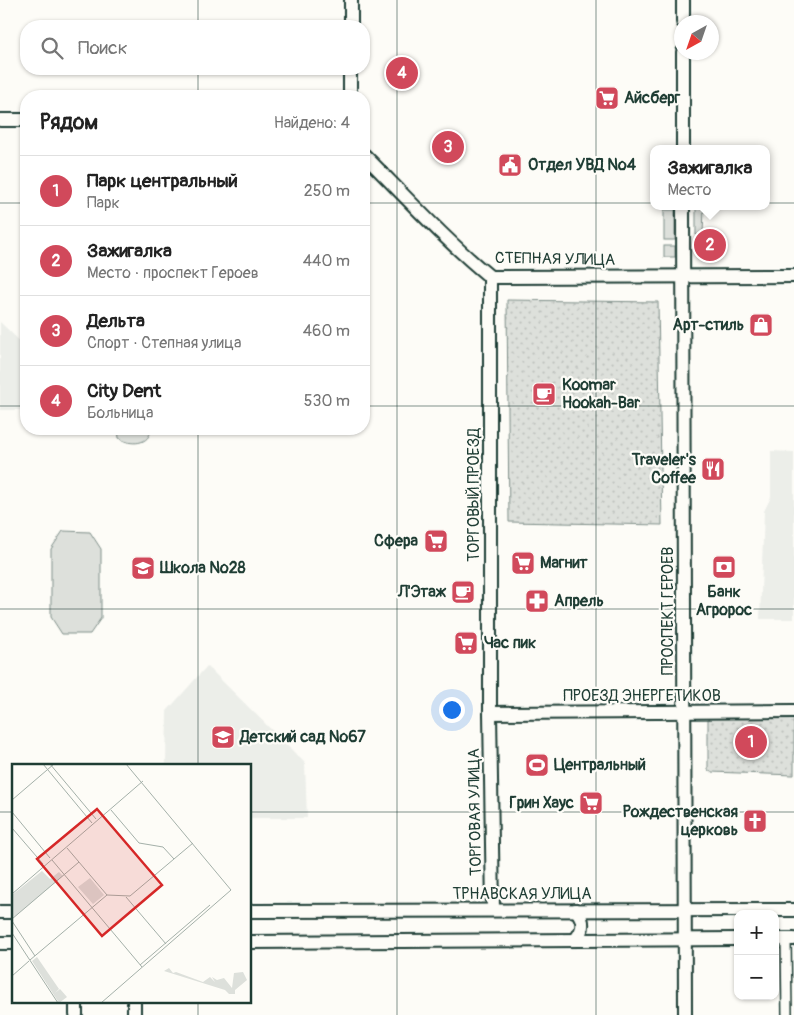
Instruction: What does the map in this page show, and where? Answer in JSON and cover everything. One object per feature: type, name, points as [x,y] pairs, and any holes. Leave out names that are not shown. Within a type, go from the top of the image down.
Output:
[{"type":"street","points":[[351,0],[351,20]]},
{"type":"street","points":[[683,0],[683,15]]},
{"type":"street","points":[[683,60],[683,145]]},
{"type":"street","points":[[350,75],[350,90]]},
{"type":"street","points":[[0,120],[20,120]]},
{"type":"street","name":"СТЕПНАЯ УЛИЦА","points":[[370,160],[441,233],[490,277],[794,276]]},
{"type":"street","name":"ПРОСПЕКТ ГЕРОЕВ","points":[[683,210],[685,1015]]},
{"type":"street","name":"ТОРГОВЫЙ ПРОЕЗД","points":[[490,277],[490,713]]},
{"type":"street","name":"ПРОЕЗД ЭНЕРГЕТИКОВ","points":[[490,713],[794,711]]},
{"type":"street","name":"ТОРГОВАЯ УЛИЦА","points":[[490,713],[493,910]]},
{"type":"street","points":[[575,940],[583,925],[580,915],[576,910]]},
{"type":"street","name":"ТРНАВСКАЯ УЛИЦА","points":[[251,911],[794,910]]},
{"type":"street","points":[[251,942],[734,939]]},
{"type":"street","points":[[785,939],[787,1015]]},
{"type":"street","points":[[76,1002],[76,1015]]},
{"type":"street","points":[[134,1002],[134,1015]]},
{"type":"shaded area","points":[[664,210],[675,210],[675,240],[664,240]]},
{"type":"shaded area","points":[[696,210],[704,210],[703,235],[696,235]]},
{"type":"shaded area","points":[[664,246],[675,246],[675,257],[664,257]]},
{"type":"shaded area","points":[[507,300],[658,302],[662,525],[509,522]]},
{"type":"shaded area","points":[[0,322],[20,341],[20,410],[0,410]]},
{"type":"shaded area","points":[[119,435],[149,435],[139,443],[123,441]]},
{"type":"shaded area","points":[[771,451],[794,452],[794,619],[760,619],[764,511],[771,497]]},
{"type":"shaded area","points":[[63,531],[90,532],[101,549],[101,618],[90,634],[62,634],[51,617],[51,549]]},
{"type":"shaded area","name":"Детский сад №67","points":[[207,666],[305,763],[307,818],[251,818],[251,764],[166,764],[167,711]]},
{"type":"shaded area","points":[[708,714],[794,714],[794,775],[711,772],[708,770]]},
{"type":"place","name":"City Dent","points":[[402,73]]},
{"type":"place","name":"Айсберг","points":[[607,98]]},
{"type":"place","name":"Дельта","points":[[448,147]]},
{"type":"place","name":"Отдел УВД №4","points":[[510,165]]},
{"type":"place","name":"Зажигалка","points":[[710,245]]},
{"type":"place","name":"Арт-стиль","points":[[761,325]]},
{"type":"place","name":"Koomar Hookah-Bar","points":[[544,394]]},
{"type":"place","name":"Traveler's Coffee","points":[[713,469]]},
{"type":"place","name":"Сфера","points":[[436,541]]},
{"type":"place","name":"Магнит","points":[[523,563]]},
{"type":"place","name":"Банк Агророс","points":[[724,567]]},
{"type":"place","name":"Школа №28","points":[[143,568]]},
{"type":"place","name":"Л'Этаж","points":[[463,592]]},
{"type":"place","name":"Апрель","points":[[537,601]]},
{"type":"place","name":"Час пик","points":[[466,643]]},
{"type":"place","name":"Детский сад №67","points":[[223,737]]},
{"type":"place","name":"Парк центральный","points":[[751,742]]},
{"type":"place","name":"Центральный","points":[[537,765]]},
{"type":"place","name":"Грин Хаус","points":[[591,803]]},
{"type":"place","name":"Рождественская церковь","points":[[755,821]]}]
